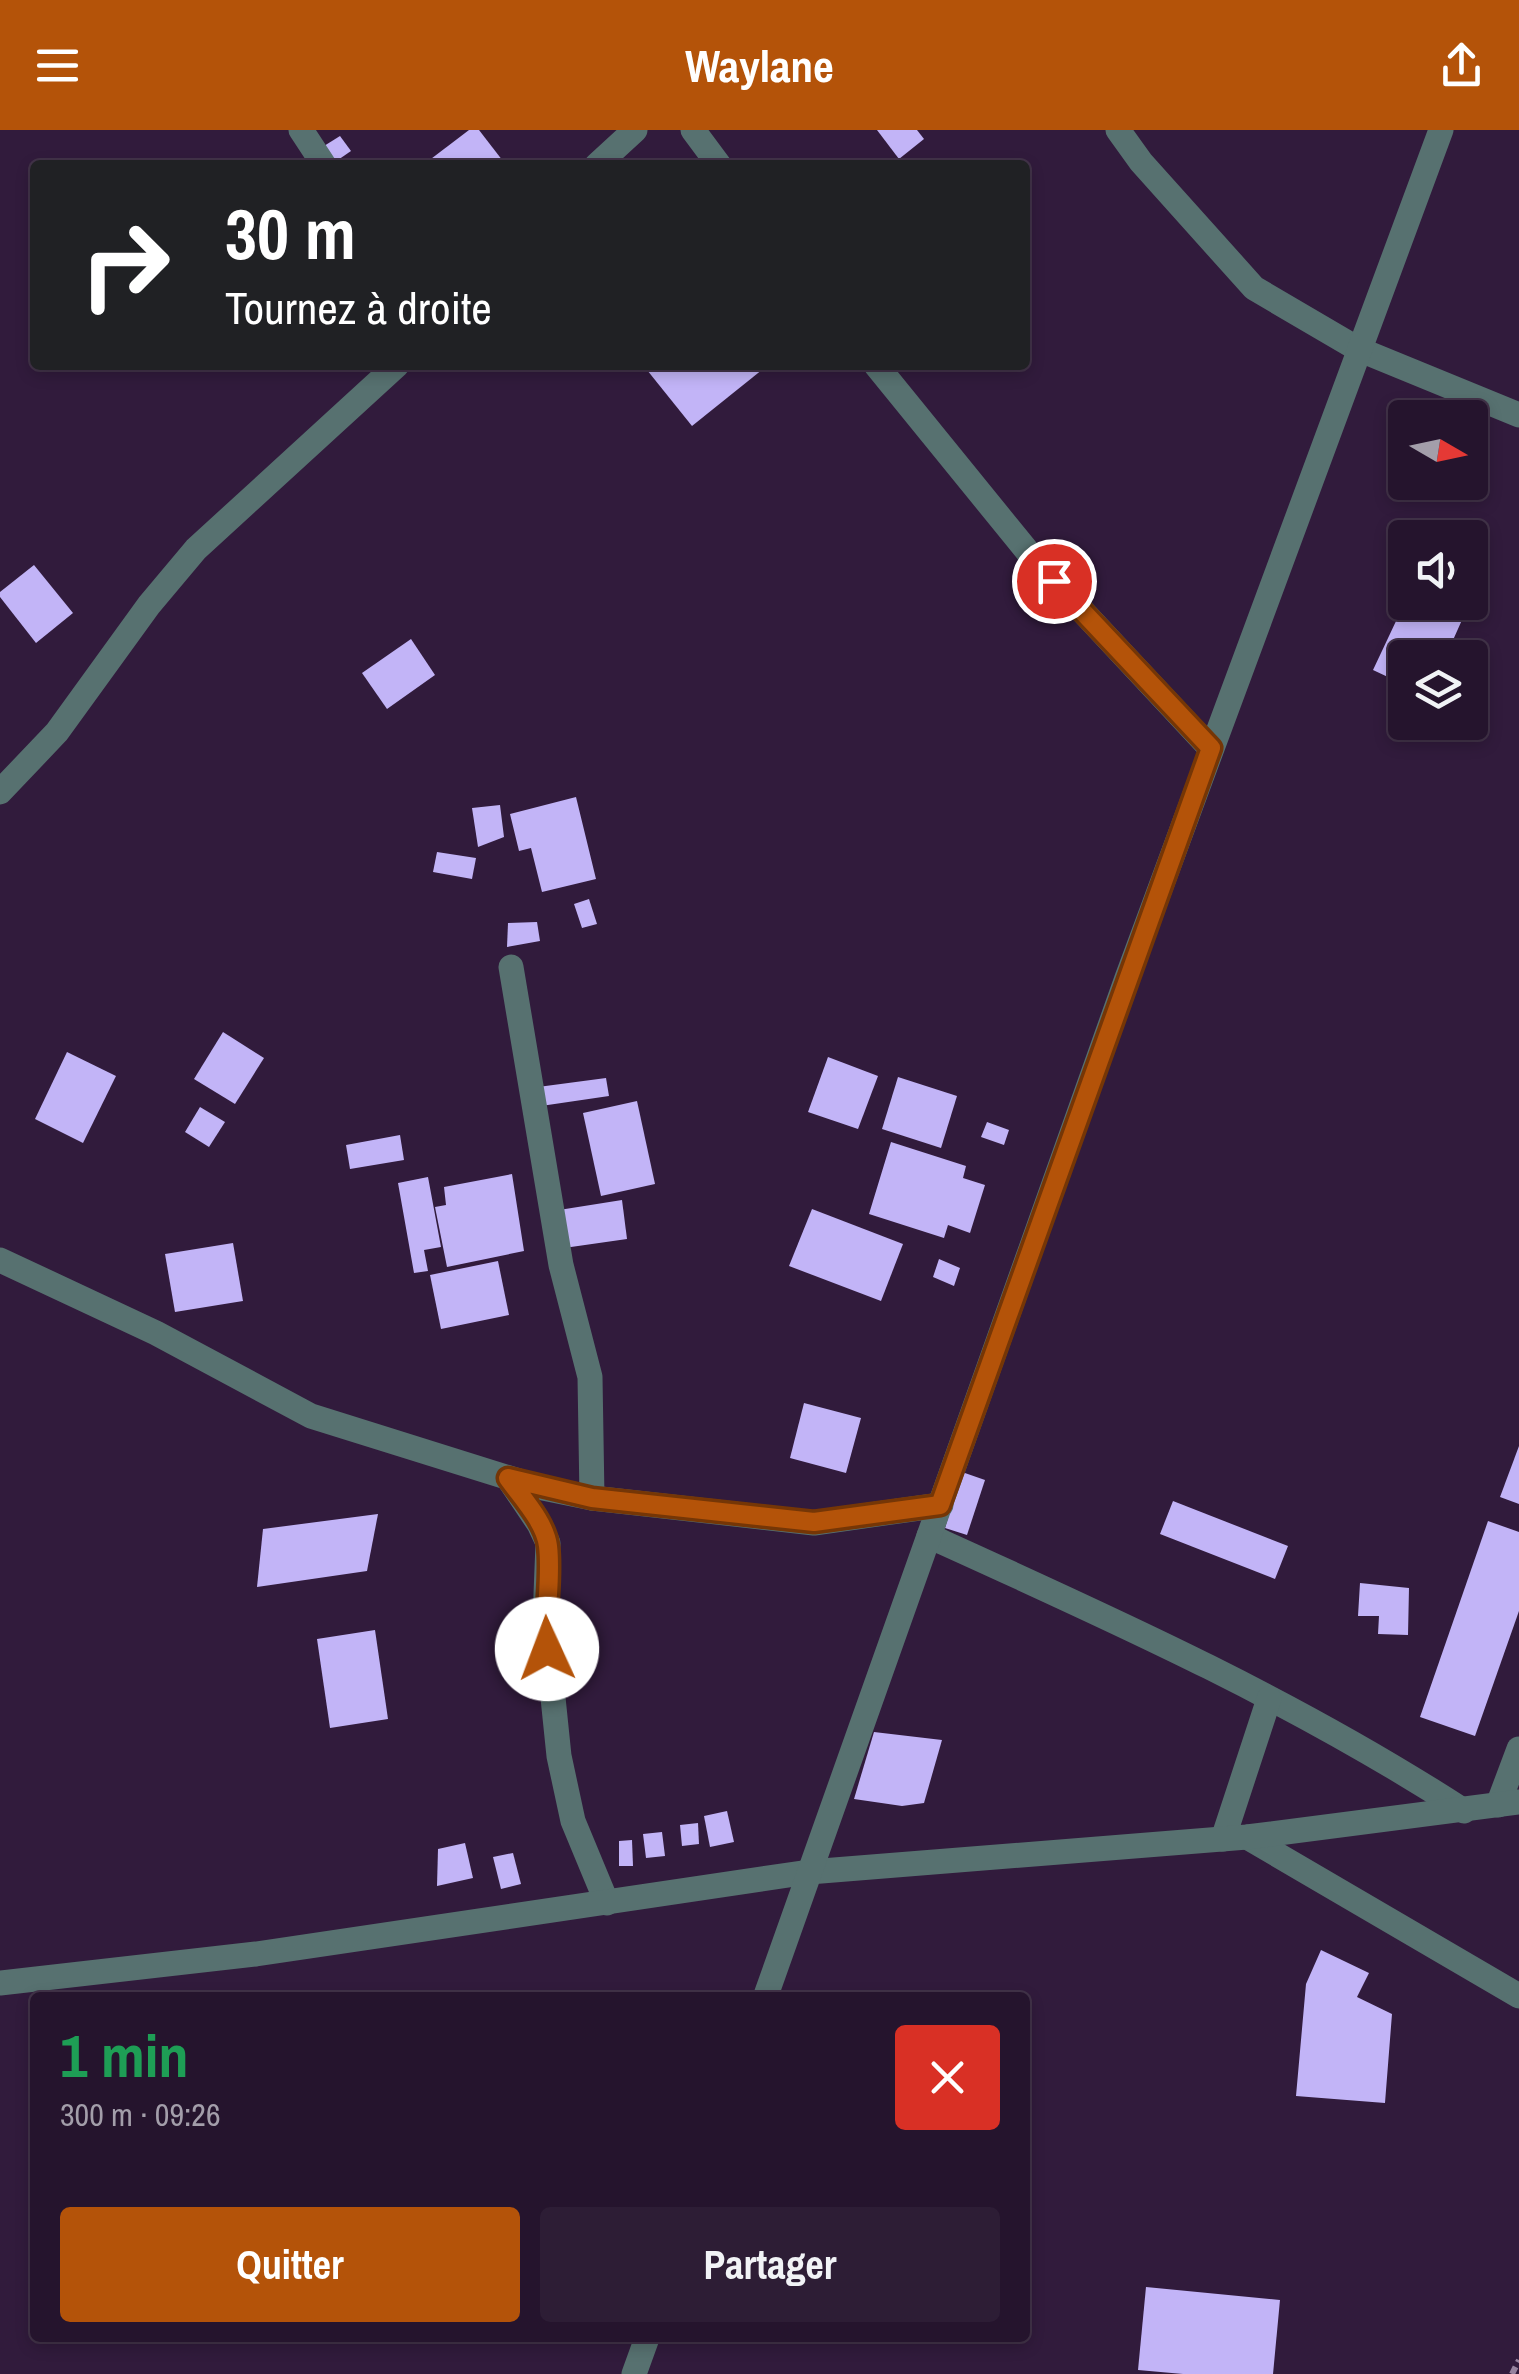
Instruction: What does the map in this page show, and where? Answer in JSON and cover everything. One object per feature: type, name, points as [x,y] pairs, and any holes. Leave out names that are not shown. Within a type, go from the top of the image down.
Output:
[{"type":"street","points":[[302,130],[321,160]]},
{"type":"street","points":[[602,160],[635,130]]},
{"type":"street","points":[[692,130],[715,160]]},
{"type":"street","points":[[1118,130],[1254,288],[1358,350],[1519,415]]},
{"type":"street","points":[[768,1992],[1211,748],[1440,130]]},
{"type":"street","points":[[0,792],[57,732],[149,605],[196,550],[392,370]]},
{"type":"street","points":[[880,370],[1032,557],[1211,748]]},
{"type":"street","points":[[511,967],[560,1265],[590,1378],[592,1498]]},
{"type":"street","points":[[0,1260],[156,1333],[311,1416],[508,1478],[592,1498],[814,1522],[940,1505]]},
{"type":"street","points":[[508,1478],[540,1524],[548,1544],[544,1620],[560,1756],[573,1821],[607,1903]]},
{"type":"street","points":[[930,1536],[1179,1650],[1387,1761],[1464,1811]]},
{"type":"street","points":[[1235,1838],[1269,1699]]},
{"type":"street","points":[[0,1983],[256,1954],[809,1872],[1235,1838],[1464,1811],[1509,1804],[1519,1749]]},
{"type":"street","points":[[1235,1838],[1519,1996]]},
{"type":"street","points":[[634,2374],[646,2342]]},
{"type":"path","points":[[1512,2374],[1519,2360]]},
{"type":"building","points":[[469,130],[479,130],[502,160],[430,160]]},
{"type":"building","points":[[877,130],[917,130],[924,139],[899,159]]},
{"type":"building","points":[[340,136],[351,151],[334,160],[324,146]]},
{"type":"building","points":[[647,370],[762,370],[692,426]]},
{"type":"building","points":[[34,565],[73,613],[36,643],[0,597],[0,592]]},
{"type":"building","points":[[1397,620],[1462,620],[1453,640],[1388,640],[1388,677],[1373,670]]},
{"type":"building","points":[[411,639],[435,675],[387,709],[362,673]]},
{"type":"building","points":[[576,797],[596,879],[542,892],[531,848],[519,851],[510,814]]},
{"type":"building","points":[[500,805],[504,837],[478,847],[472,808]]},
{"type":"building","points":[[437,852],[476,858],[472,879],[433,872]]},
{"type":"building","points":[[589,899],[597,924],[582,928],[574,904]]},
{"type":"building","points":[[537,922],[540,941],[507,947],[508,923]]},
{"type":"building","points":[[223,1032],[264,1058],[235,1104],[194,1079]]},
{"type":"building","points":[[67,1052],[116,1076],[83,1143],[35,1119]]},
{"type":"building","points":[[828,1057],[878,1076],[858,1129],[808,1112]]},
{"type":"building","points":[[898,1077],[957,1096],[941,1148],[882,1129]]},
{"type":"building","points":[[606,1078],[609,1096],[541,1106],[538,1087]]},
{"type":"building","points":[[637,1101],[655,1184],[601,1196],[583,1113]]},
{"type":"building","points":[[200,1107],[225,1122],[209,1147],[185,1132]]},
{"type":"building","points":[[987,1122],[1009,1130],[1004,1145],[981,1137]]},
{"type":"building","points":[[400,1135],[404,1160],[350,1169],[346,1145]]},
{"type":"building","points":[[891,1142],[966,1166],[963,1178],[985,1185],[970,1233],[948,1225],[944,1238],[869,1214]]},
{"type":"building","points":[[512,1174],[524,1251],[447,1267],[435,1207],[446,1205],[444,1187]]},
{"type":"building","points":[[428,1177],[441,1247],[424,1250],[428,1271],[414,1273],[398,1183]]},
{"type":"building","points":[[622,1200],[627,1239],[564,1248],[559,1210]]},
{"type":"building","points":[[812,1209],[903,1244],[881,1301],[789,1266]]},
{"type":"building","points":[[233,1243],[243,1301],[175,1312],[165,1254]]},
{"type":"building","points":[[939,1259],[960,1268],[954,1286],[933,1277]]},
{"type":"building","points":[[498,1261],[509,1315],[441,1329],[430,1275]]},
{"type":"building","points":[[804,1403],[861,1418],[846,1473],[790,1458]]},
{"type":"building","points":[[1519,1446],[1519,1504],[1500,1497]]},
{"type":"building","points":[[962,1472],[985,1480],[967,1535],[945,1528]]},
{"type":"building","points":[[1173,1501],[1288,1546],[1275,1579],[1160,1534]]},
{"type":"building","points":[[378,1514],[367,1571],[257,1587],[263,1529]]},
{"type":"building","points":[[1488,1521],[1519,1532],[1519,1611],[1475,1736],[1420,1717]]},
{"type":"building","points":[[1360,1583],[1409,1588],[1408,1635],[1378,1634],[1379,1616],[1358,1616]]},
{"type":"building","points":[[375,1630],[388,1719],[330,1728],[317,1639]]},
{"type":"building","points":[[874,1732],[942,1740],[924,1803],[902,1806],[854,1799]]},
{"type":"building","points":[[727,1811],[734,1842],[710,1847],[704,1816]]},
{"type":"building","points":[[698,1823],[699,1844],[682,1846],[680,1825]]},
{"type":"building","points":[[662,1832],[665,1856],[646,1858],[643,1834]]},
{"type":"building","points":[[632,1840],[633,1866],[619,1866],[619,1841]]},
{"type":"building","points":[[465,1843],[473,1878],[437,1886],[438,1849]]},
{"type":"building","points":[[513,1853],[521,1884],[501,1889],[493,1857]]},
{"type":"building","points":[[1321,1950],[1369,1973],[1357,1997],[1392,2014],[1385,2103],[1296,2096],[1306,1984]]},
{"type":"building","points":[[1146,2287],[1280,2300],[1273,2374],[1138,2370]]},
{"type":"route","points":[[547,1649],[544,1620],[548,1544],[540,1524],[508,1478],[592,1498],[814,1522],[940,1505],[1211,748],[1054,581]]}]
